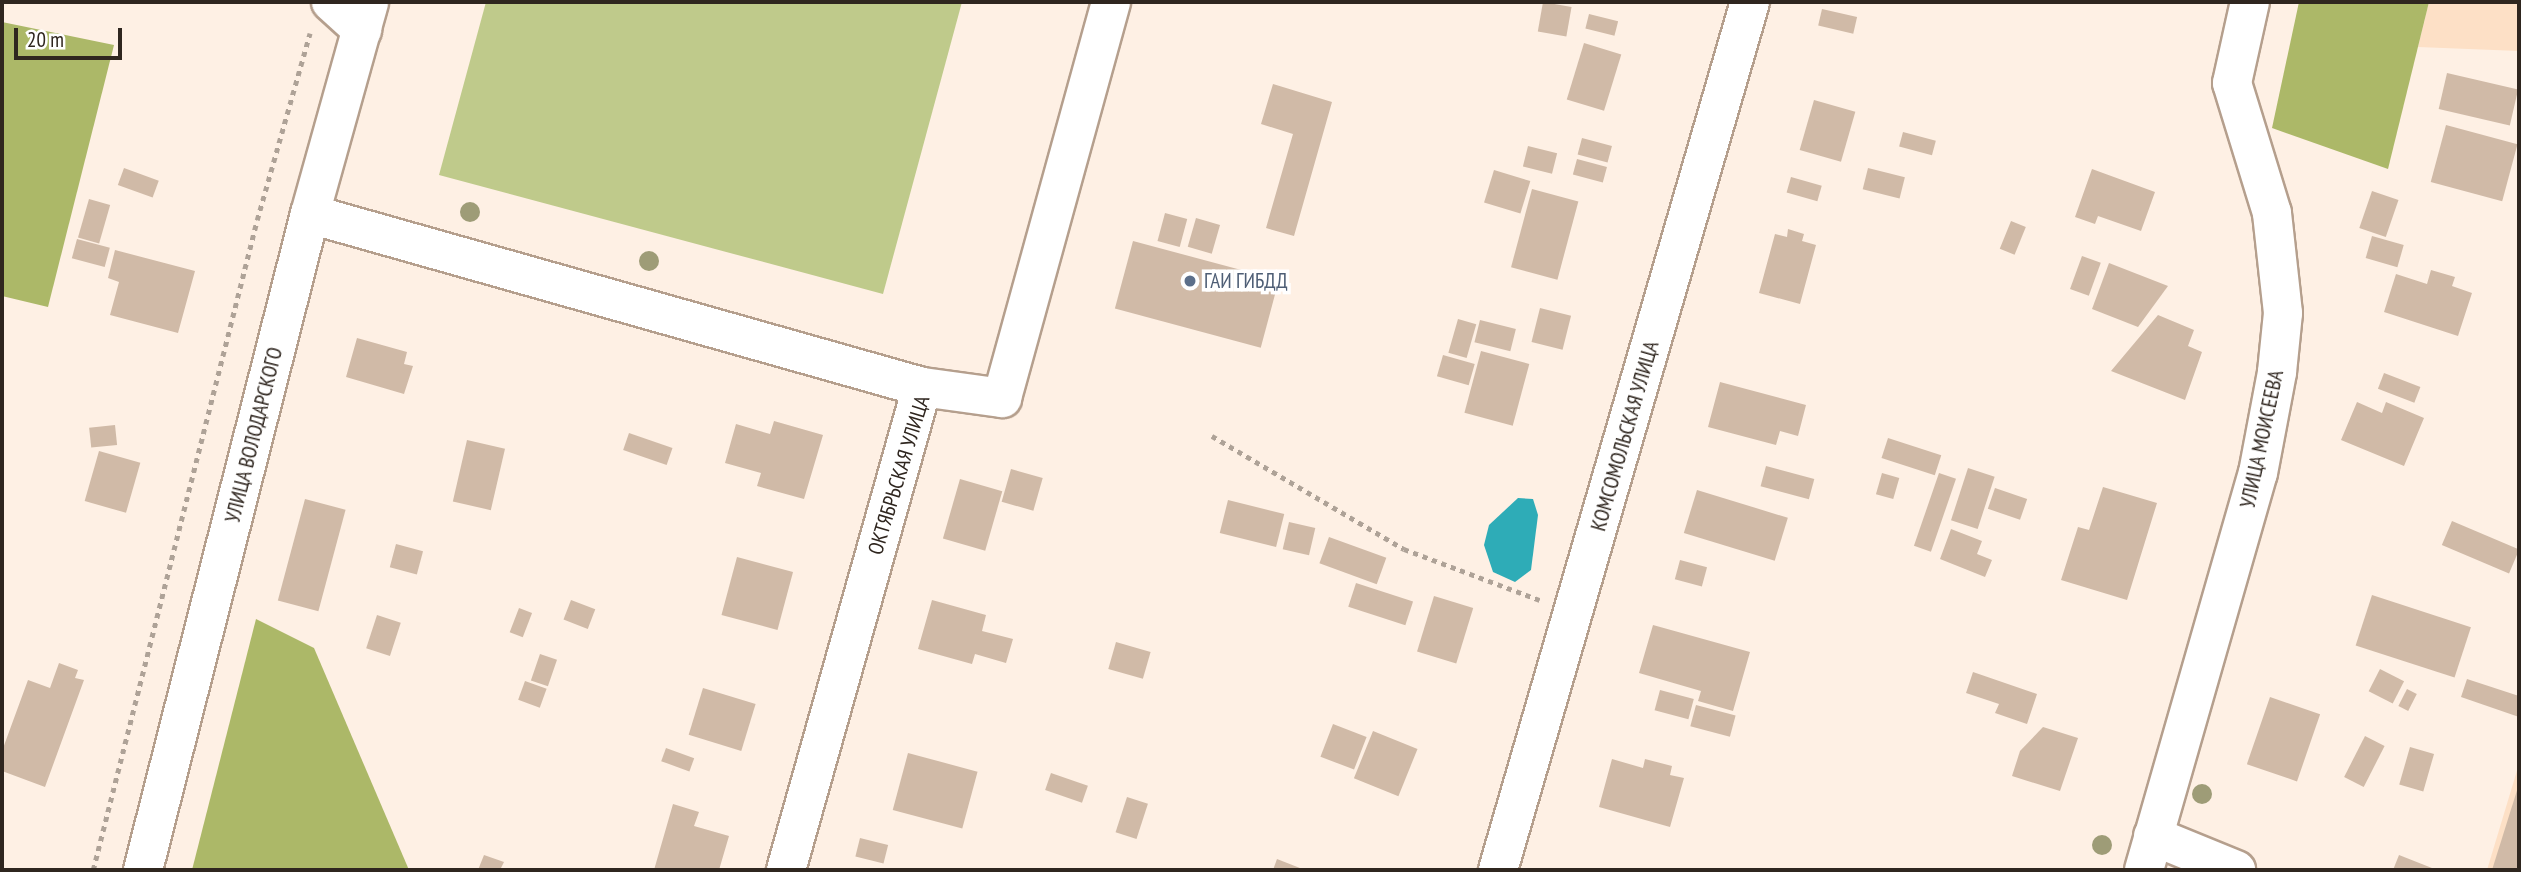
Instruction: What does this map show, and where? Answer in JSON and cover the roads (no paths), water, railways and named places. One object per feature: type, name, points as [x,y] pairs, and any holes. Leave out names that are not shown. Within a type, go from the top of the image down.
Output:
[{"type":"street","name":"ОКТЯБРЬСКАЯ УЛИЦА","points":[[786,870],[922,387],[1002,398],[1111,2]]},
{"type":"street","name":"КОМСОМОЛЬСКАЯ УЛИЦА","points":[[1498,870],[1750,2]]},
{"type":"street","name":"УЛИЦА МОИСЕЕВА","points":[[2149,853],[2258,472],[2277,372],[2283,313],[2272,212],[2232,83],[2250,2]]},
{"type":"street","points":[[321,15],[366,16]]},
{"type":"street","name":"УЛИЦА ВОЛОДАРСКОГО","points":[[143,870],[310,214],[366,16]]},
{"type":"street","points":[[310,214],[922,387]]},
{"type":"street","points":[[2149,853],[2236,870]]},
{"type":"water","points":[[1518,498],[1533,499],[1538,515],[1531,570],[1515,582],[1493,572],[1484,545],[1489,525]]},
{"type":"place","name":"ГАИ ГИБДД","points":[[1190,281]]}]
